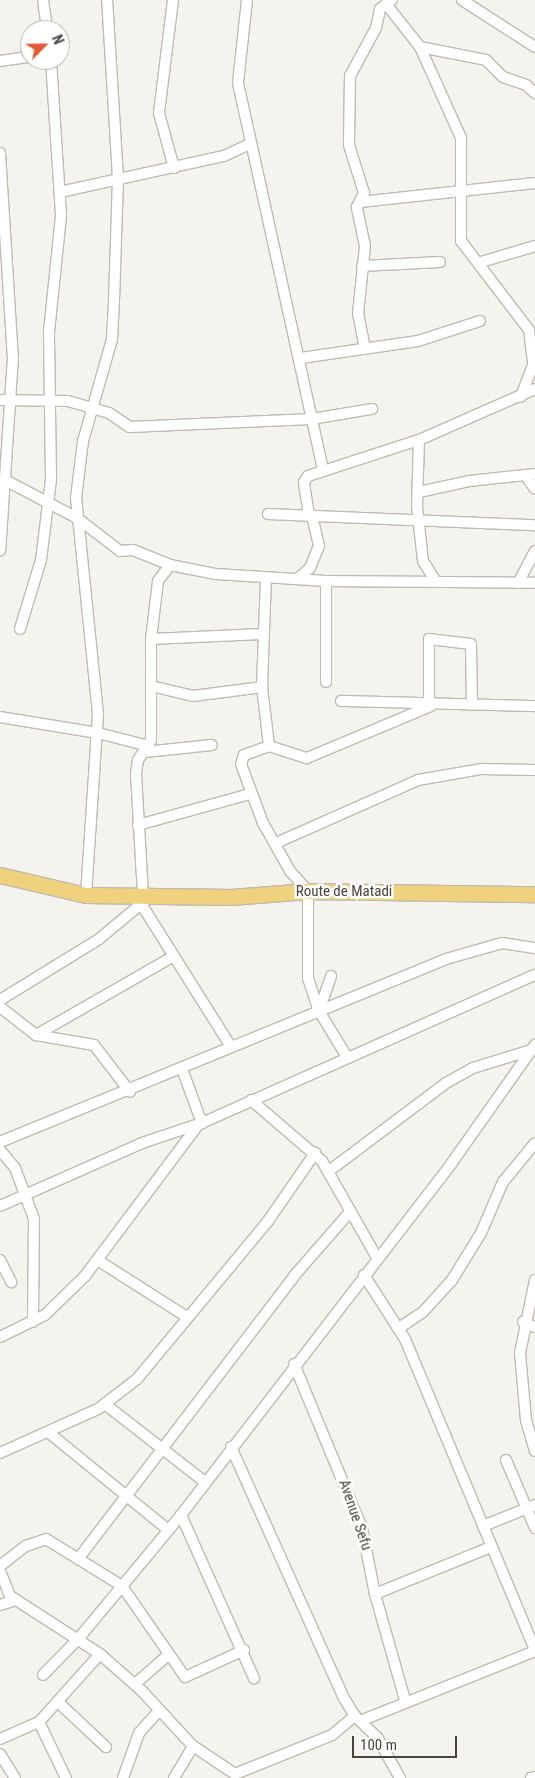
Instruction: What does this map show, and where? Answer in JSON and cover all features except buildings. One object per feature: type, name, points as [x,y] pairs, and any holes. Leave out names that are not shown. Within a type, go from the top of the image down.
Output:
[{"type":"highway","name":"Route de Matadi","points":[[0,875],[86,895],[146,899],[231,897],[308,890],[535,894]]},
{"type":"street","points":[[43,0],[46,20]]},
{"type":"street","points":[[86,895],[98,733],[77,518],[84,441],[95,409],[112,339],[118,178],[107,0]]},
{"type":"street","points":[[173,0],[159,113],[174,168]]},
{"type":"street","points":[[247,0],[238,84],[250,144],[301,358],[323,469]]},
{"type":"street","points":[[462,0],[535,47]]},
{"type":"street","points":[[365,349],[358,334],[365,246],[360,202],[364,193],[349,145],[350,76],[389,2],[420,47],[461,138],[459,194],[461,241],[481,262],[529,330],[533,365],[521,396]]},
{"type":"street","points":[[420,47],[486,60],[502,77],[526,85],[535,93]]},
{"type":"street","points":[[0,61],[20,58]]},
{"type":"street","points":[[20,629],[41,560],[49,502],[48,400],[60,192],[52,70]]},
{"type":"street","points":[[60,192],[238,153],[250,144]]},
{"type":"street","points":[[0,153],[12,399],[0,550]]},
{"type":"street","points":[[360,202],[459,194],[535,184]]},
{"type":"street","points":[[481,262],[535,246]]},
{"type":"street","points":[[362,266],[440,262]]},
{"type":"street","points":[[301,358],[418,341],[480,321]]},
{"type":"street","points":[[297,579],[310,568],[319,546],[304,482],[323,469],[419,440],[535,389]]},
{"type":"street","points":[[0,400],[48,400],[95,409],[130,426],[312,419],[372,409]]},
{"type":"street","points":[[419,440],[420,522],[424,566],[435,580]]},
{"type":"street","points":[[419,492],[530,475],[535,489]]},
{"type":"street","points":[[5,480],[77,518],[120,550],[133,550],[170,565],[266,577],[326,581],[435,580],[535,583]]},
{"type":"street","points":[[268,514],[420,522],[535,525]]},
{"type":"street","points":[[518,583],[535,551]]},
{"type":"street","points":[[170,565],[158,581],[151,638],[151,686],[147,749],[138,760],[136,774],[138,825],[146,899],[172,957],[231,1047]]},
{"type":"street","points":[[266,577],[262,634],[262,687],[269,746]]},
{"type":"street","points":[[326,581],[326,682]]},
{"type":"street","points":[[151,638],[262,634]]},
{"type":"street","points":[[432,705],[429,639],[471,644],[472,705]]},
{"type":"street","points":[[151,686],[193,696],[262,687]]},
{"type":"street","points":[[340,701],[432,705],[535,706]]},
{"type":"street","points":[[347,1057],[319,1011],[306,970],[308,890],[276,843],[250,794],[242,758],[269,746],[307,758],[432,705]]},
{"type":"street","points":[[0,717],[98,733],[147,749],[212,745]]},
{"type":"street","points":[[276,843],[418,780],[482,770],[535,770]]},
{"type":"street","points":[[138,825],[250,794]]},
{"type":"street","points":[[0,1000],[9,992],[99,939],[146,899]]},
{"type":"street","points":[[0,1142],[130,1092],[231,1047],[478,948],[512,942],[535,948]]},
{"type":"street","points":[[36,1035],[172,957]]},
{"type":"street","points":[[0,1206],[142,1143],[200,1124],[535,974]]},
{"type":"street","points":[[319,1011],[331,976]]},
{"type":"street","points":[[0,985],[9,992]]},
{"type":"street","points":[[0,1007],[36,1035],[94,1045],[130,1092]]},
{"type":"street","points":[[329,1170],[460,1075],[533,1048]]},
{"type":"street","points":[[42,1675],[79,1638],[181,1515],[294,1364],[451,1164],[533,1048]]},
{"type":"street","points":[[182,1069],[200,1124]]},
{"type":"street","points":[[251,1100],[315,1153],[329,1170],[348,1212],[377,1258]]},
{"type":"street","points":[[0,1337],[45,1316],[98,1261],[200,1124]]},
{"type":"street","points":[[399,1328],[427,1308],[452,1280],[481,1234],[503,1182],[535,1143]]},
{"type":"street","points":[[0,1150],[15,1168],[36,1226],[33,1322]]},
{"type":"street","points":[[0,1453],[106,1404],[137,1379],[268,1221],[315,1153]]},
{"type":"street","points":[[78,1558],[125,1498],[161,1447],[348,1212]]},
{"type":"street","points":[[0,1260],[11,1282]]},
{"type":"street","points":[[98,1261],[187,1317]]},
{"type":"street","points":[[0,1571],[6,1592],[79,1638],[100,1654],[135,1684],[193,1746],[233,1776],[251,1774],[332,1735],[357,1719],[535,1651],[399,1328],[364,1275]]},
{"type":"street","points":[[535,1280],[523,1322],[522,1381],[535,1451]]},
{"type":"street","points":[[33,1307],[45,1316]]},
{"type":"street","points":[[523,1322],[535,1327]]},
{"type":"street","name":"Avenue Sefu","points":[[294,1364],[362,1528],[374,1594],[405,1700]]},
{"type":"street","points":[[106,1404],[205,1482]]},
{"type":"street","points":[[48,1432],[125,1498],[168,1530]]},
{"type":"street","points":[[231,1447],[357,1719],[377,1737],[400,1778]]},
{"type":"street","points":[[506,1460],[531,1507],[535,1528]]},
{"type":"street","points":[[483,1526],[531,1507]]},
{"type":"street","points":[[181,1515],[244,1650],[254,1678]]},
{"type":"street","points":[[0,1566],[42,1539],[78,1558],[122,1586],[185,1677],[244,1650]]},
{"type":"street","points":[[374,1594],[491,1546]]},
{"type":"street","points":[[0,1604],[16,1600]]},
{"type":"street","points":[[0,1739],[39,1722],[100,1654]]},
{"type":"street","points":[[135,1684],[168,1655]]},
{"type":"street","points":[[58,1702],[106,1747]]},
{"type":"street","points":[[123,1778],[140,1733],[160,1710]]},
{"type":"street","points":[[39,1722],[66,1778]]},
{"type":"street","points":[[174,1778],[193,1746]]},
{"type":"street","points":[[0,1754],[15,1778]]},
{"type":"street","points":[[531,1778],[535,1776]]}]
